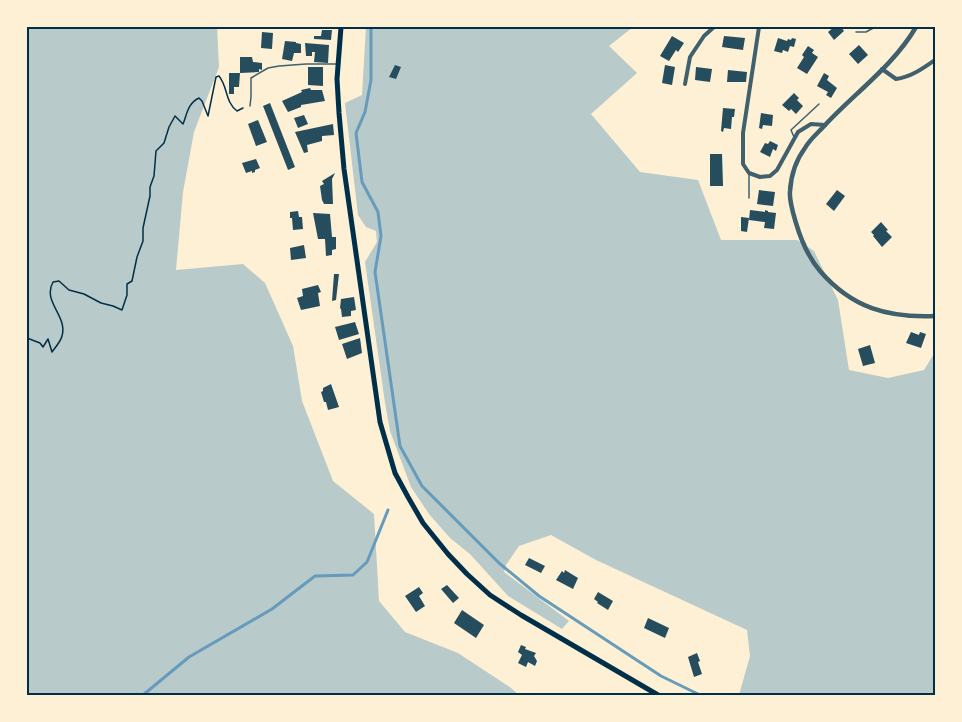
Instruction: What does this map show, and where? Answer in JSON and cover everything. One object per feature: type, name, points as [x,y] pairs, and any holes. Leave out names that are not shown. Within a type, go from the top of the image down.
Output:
[{"type":"main road","points":[[341,27],[338,64],[339,113],[344,169],[375,393],[380,422],[395,473],[430,531],[466,574],[490,595],[658,695]]},
{"type":"street","points":[[685,84],[690,57],[704,36],[714,27]]},
{"type":"street","points":[[759,27],[743,134],[743,164],[749,173],[759,177],[770,176],[777,170],[794,138],[803,128],[811,124],[825,125]]},
{"type":"street","points":[[916,27],[906,44],[805,147],[795,166],[790,192],[793,212],[805,246],[818,268],[832,285],[852,299],[883,313],[913,317],[935,316]]},
{"type":"street","points":[[882,69],[896,79],[905,78],[935,60]]},
{"type":"lane","points":[[856,32],[866,32],[875,27]]},
{"type":"lane","points":[[250,106],[251,78],[268,68],[306,64],[338,64]]},
{"type":"lane","points":[[794,138],[791,130],[819,104]]},
{"type":"lane","points":[[749,173],[749,198]]},
{"type":"path","points":[[27,338],[40,343],[43,347],[48,339],[52,352],[62,336],[62,320],[51,303],[53,282],[58,281],[69,290],[122,310],[127,295],[127,284],[132,281],[143,242],[143,228],[154,176],[156,151],[164,143],[175,116],[183,124],[189,107],[194,100],[199,98],[208,116],[216,77],[219,76],[223,80],[233,109],[237,111],[250,106]]},
{"type":"shaded area","points":[[27,27],[217,27],[219,67],[194,132],[183,192],[176,270],[243,264],[265,283],[293,346],[302,401],[333,481],[374,514],[379,601],[405,632],[458,653],[519,695],[27,695]]},
{"type":"shaded area","points":[[366,27],[633,27],[609,46],[637,73],[591,114],[640,172],[698,180],[721,240],[797,240],[814,251],[838,300],[849,370],[888,378],[924,370],[935,352],[935,695],[739,695],[750,656],[747,630],[596,560],[551,535],[519,546],[504,572],[569,621],[562,629],[508,596],[429,514],[411,487],[390,431],[365,262],[377,242],[376,231],[366,227],[358,215],[345,103],[362,95]]},
{"type":"building","points":[[834,27],[841,27],[844,31],[834,40],[828,32]]},
{"type":"building","points":[[322,30],[332,30],[331,40],[314,39],[314,36],[321,36]]},
{"type":"building","points":[[262,32],[273,33],[272,49],[261,48]]},
{"type":"building","points":[[672,36],[684,43],[669,61],[660,56]]},
{"type":"building","points":[[724,36],[745,38],[743,50],[722,47]]},
{"type":"building","points":[[778,38],[787,41],[792,38],[796,39],[794,47],[790,46],[788,52],[774,51]]},
{"type":"building","points":[[285,41],[301,44],[301,53],[294,53],[292,61],[282,59]]},
{"type":"building","points":[[305,43],[329,45],[328,63],[314,62],[315,52],[312,52],[312,56],[306,56]]},
{"type":"building","points":[[859,45],[868,55],[858,64],[849,54]]},
{"type":"building","points":[[808,46],[818,57],[807,74],[797,68]]},
{"type":"building","points":[[240,57],[252,57],[253,62],[262,63],[262,70],[240,73]]},
{"type":"building","points":[[395,65],[401,67],[396,79],[389,77]]},
{"type":"building","points":[[665,65],[675,67],[672,85],[662,83]]},
{"type":"building","points":[[308,67],[323,67],[323,86],[308,85]]},
{"type":"building","points":[[696,67],[712,69],[710,82],[695,80]]},
{"type":"building","points":[[728,70],[747,72],[746,82],[727,82]]},
{"type":"building","points":[[229,73],[240,73],[239,87],[234,87],[234,94],[229,94]]},
{"type":"building","points":[[824,73],[829,76],[827,80],[837,88],[831,98],[826,95],[828,92],[817,86]]},
{"type":"building","points":[[310,88],[311,90],[322,90],[325,101],[301,105],[288,112],[282,101],[302,92],[301,90]]},
{"type":"building","points":[[794,93],[803,106],[796,114],[782,105]]},
{"type":"building","points":[[270,103],[295,167],[288,170],[263,106]]},
{"type":"building","points":[[723,108],[735,109],[731,129],[724,128],[723,132],[721,131]]},
{"type":"building","points":[[761,113],[773,115],[772,126],[763,125],[762,129],[759,128]]},
{"type":"building","points":[[304,115],[308,124],[298,128],[294,118]]},
{"type":"building","points":[[258,120],[267,142],[256,146],[248,124]]},
{"type":"building","points":[[333,124],[334,135],[322,136],[322,141],[307,145],[308,152],[304,153],[295,132]]},
{"type":"building","points":[[770,141],[778,145],[776,151],[773,149],[770,157],[760,152],[765,143],[768,144]]},
{"type":"building","points":[[710,154],[722,154],[723,186],[710,186]]},
{"type":"building","points":[[256,159],[260,168],[255,172],[246,173],[242,163]]},
{"type":"building","points":[[335,173],[332,179],[333,204],[324,204],[320,186],[324,184],[322,181]]},
{"type":"building","points":[[759,190],[775,192],[773,206],[757,204]]},
{"type":"building","points":[[837,190],[845,196],[834,211],[826,204]]},
{"type":"building","points":[[750,210],[776,213],[774,229],[764,228],[765,222],[749,220]]},
{"type":"building","points":[[298,211],[299,217],[302,217],[303,229],[293,230],[290,212]]},
{"type":"building","points":[[313,213],[330,214],[332,237],[336,237],[336,249],[332,250],[332,255],[326,256],[325,239],[318,239]]},
{"type":"building","points":[[741,217],[749,218],[747,232],[741,231]]},
{"type":"building","points":[[881,222],[892,237],[882,247],[871,232]]},
{"type":"building","points":[[304,245],[306,258],[291,260],[290,248]]},
{"type":"building","points":[[334,274],[339,274],[336,300],[332,301]]},
{"type":"building","points":[[318,285],[321,292],[318,293],[320,306],[301,310],[297,298],[303,296],[302,289]]},
{"type":"building","points":[[354,297],[356,310],[351,311],[351,316],[342,317],[341,299]]},
{"type":"building","points":[[355,322],[359,334],[339,340],[335,327]]},
{"type":"building","points":[[911,332],[919,335],[920,332],[926,334],[921,348],[906,343]]},
{"type":"building","points":[[360,338],[362,353],[347,359],[342,344]]},
{"type":"building","points":[[870,345],[875,363],[863,366],[858,349]]},
{"type":"building","points":[[331,384],[339,407],[328,410],[321,392],[323,388]]},
{"type":"building","points":[[529,558],[545,566],[541,573],[525,565]]},
{"type":"building","points":[[565,570],[578,578],[573,589],[556,580]]},
{"type":"building","points":[[447,585],[459,598],[453,603],[441,589]]},
{"type":"building","points":[[419,587],[423,593],[419,596],[425,606],[416,612],[405,596]]},
{"type":"building","points":[[598,592],[613,601],[608,610],[594,599]]},
{"type":"building","points":[[462,610],[484,625],[476,638],[454,623]]},
{"type":"building","points":[[648,618],[669,628],[665,638],[644,628]]},
{"type":"building","points":[[521,645],[536,653],[535,666],[528,662],[526,667],[518,663],[522,655],[518,652]]},
{"type":"building","points":[[697,653],[702,674],[694,677],[688,657]]},
{"type":"waterway","points":[[371,27],[371,80],[365,112],[356,133],[362,182],[378,212],[381,236],[375,272],[400,446],[422,486],[499,563],[539,596],[661,676],[700,695]]},
{"type":"waterway","points":[[143,695],[189,657],[272,609],[315,576],[353,575],[367,562],[388,510]]}]
